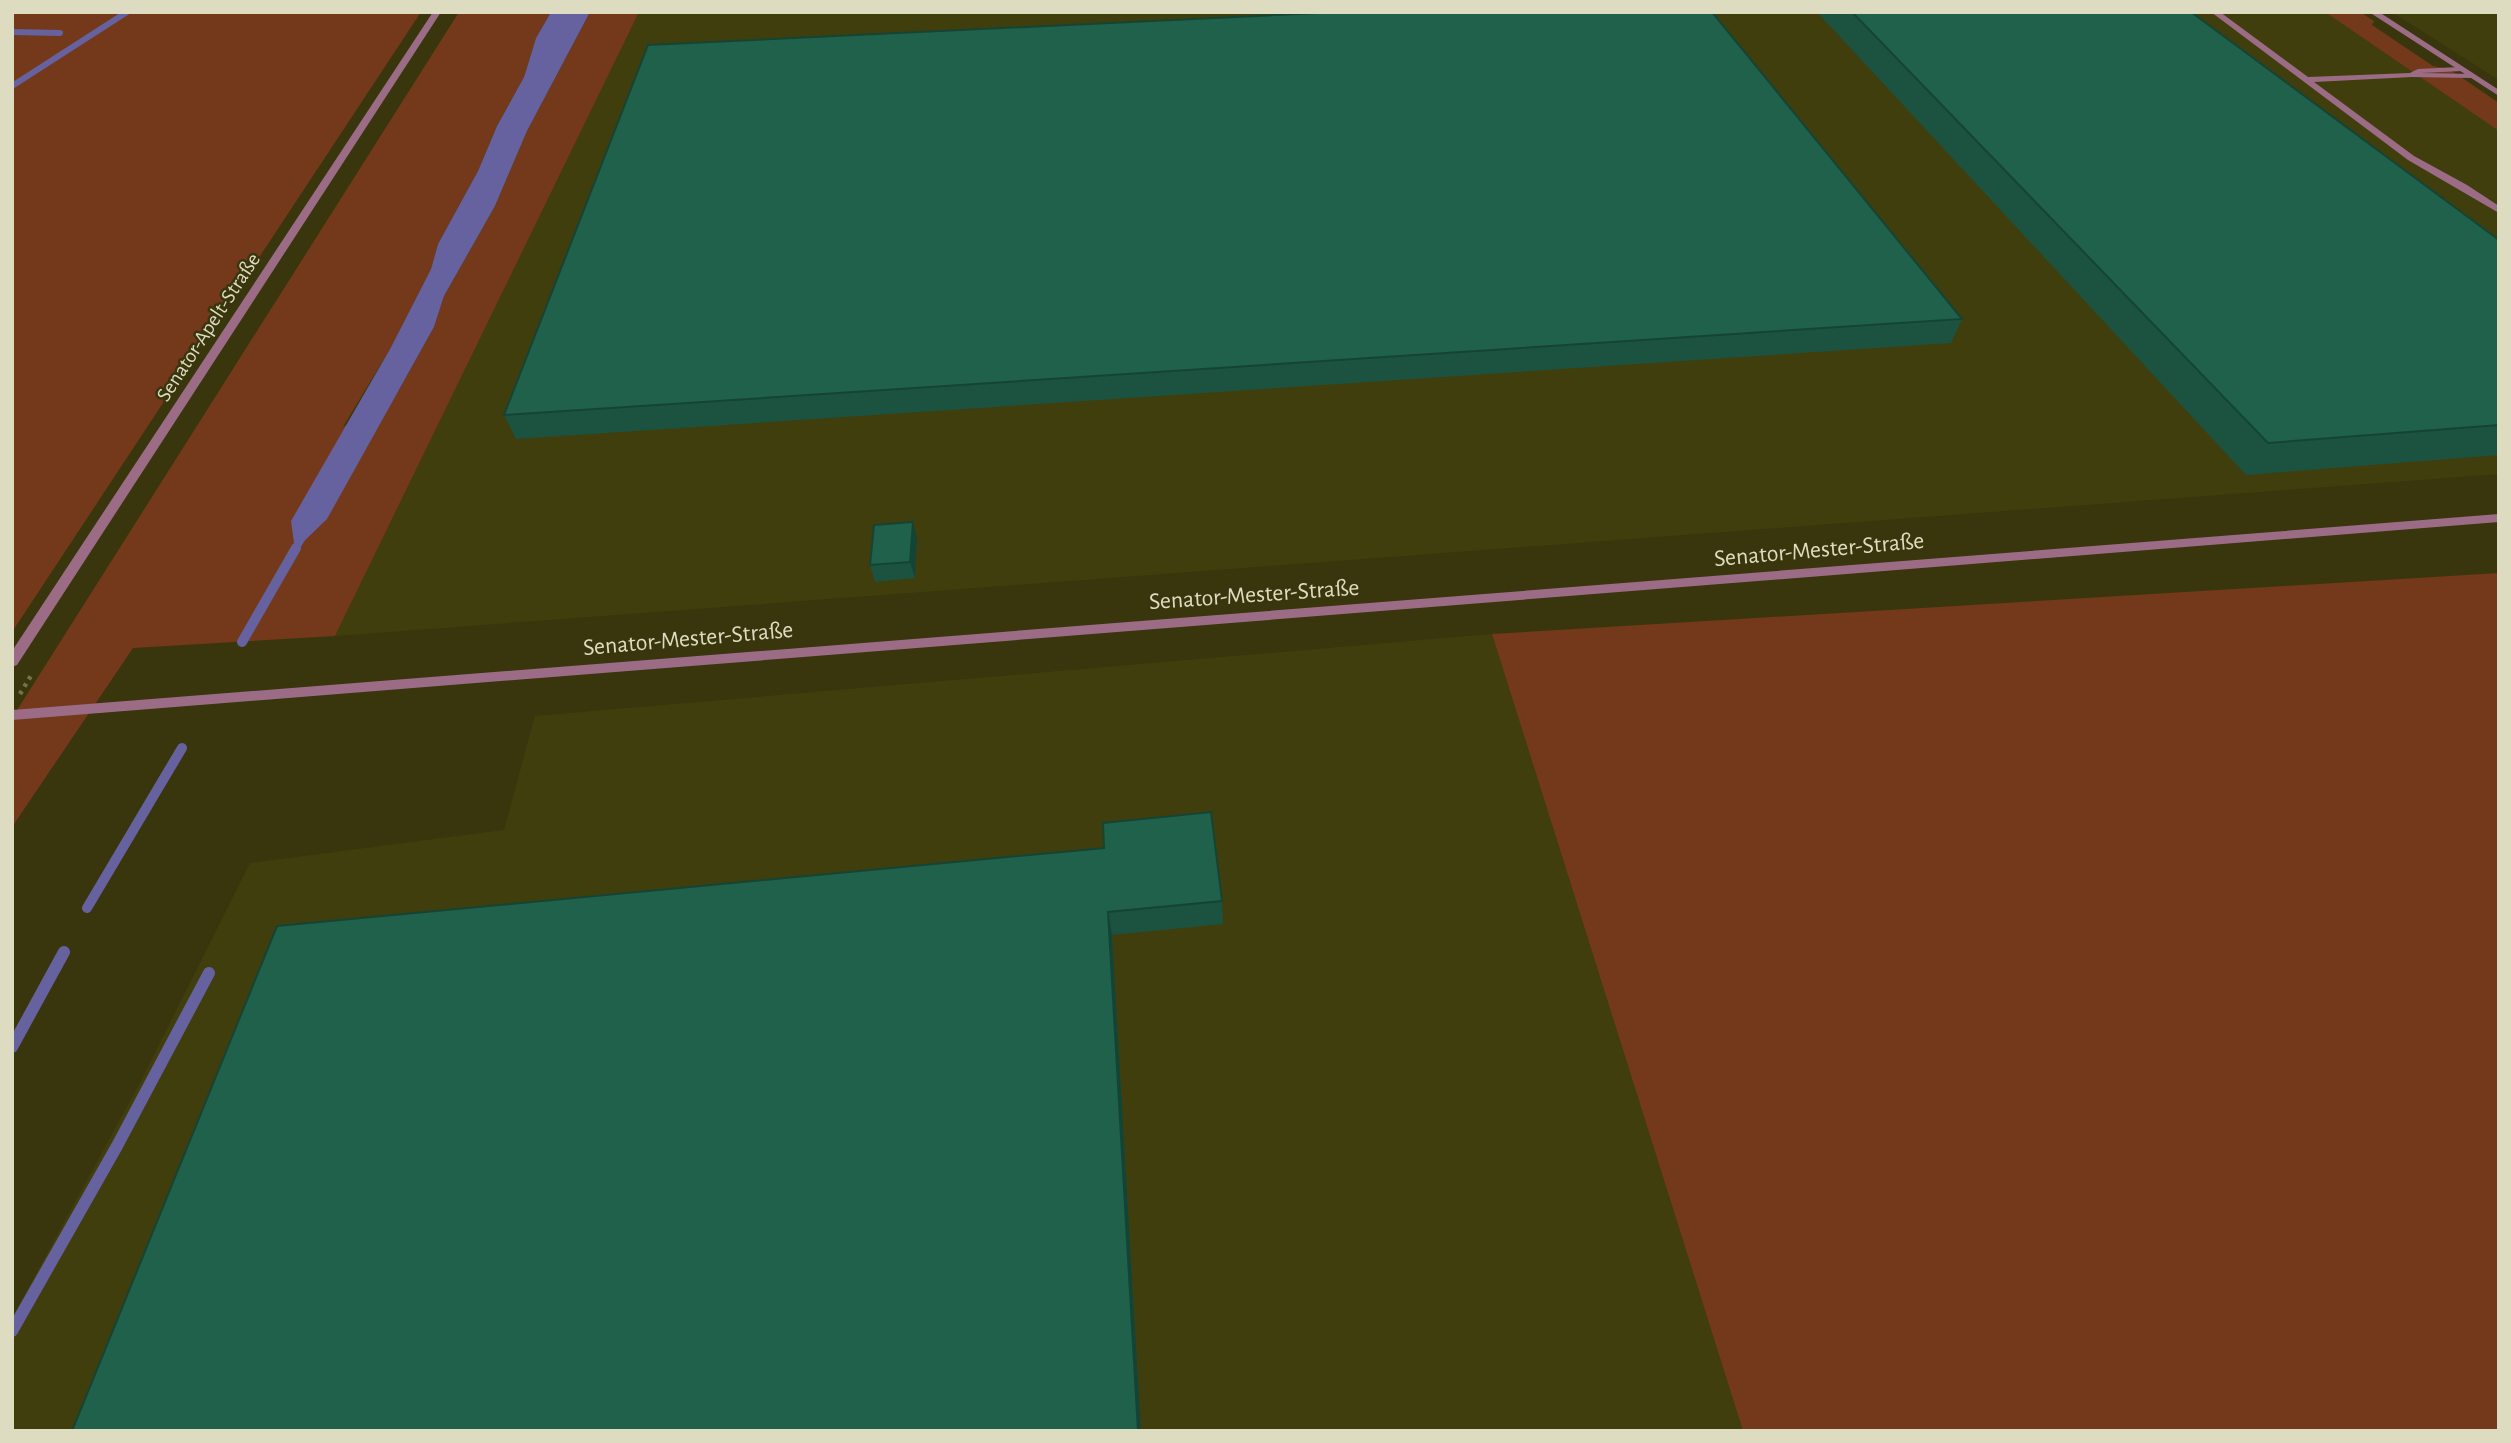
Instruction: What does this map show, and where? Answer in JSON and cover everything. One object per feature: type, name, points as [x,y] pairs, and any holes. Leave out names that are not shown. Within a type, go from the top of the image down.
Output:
[{"type":"street","name":"Senator-Apelt-Straße","points":[[12,662],[437,12]]},
{"type":"street","points":[[2215,12],[2412,158],[2499,210]]},
{"type":"street","points":[[2372,12],[2499,94]]},
{"type":"street","points":[[2412,75],[2418,71],[2459,69]]},
{"type":"street","points":[[2306,80],[2412,75],[2471,76]]},
{"type":"street","name":"Senator-Mester-Straße","points":[[12,715],[2499,518]]},
{"type":"shaded area","points":[[12,12],[421,12],[12,632]]},
{"type":"shaded area","points":[[459,12],[551,12],[536,38],[524,77],[497,126],[478,171],[438,244],[431,269],[390,349],[343,427],[399,390],[434,327],[444,296],[495,206],[527,131],[590,12],[639,12],[335,636],[133,648],[12,827],[12,718]]},
{"type":"shaded area","points":[[551,12],[590,12],[527,131],[495,206],[444,296],[434,327],[327,519],[295,550],[291,521],[390,349],[431,269],[438,244],[478,171],[497,126],[524,77],[536,38]]},
{"type":"shaded area","points":[[639,12],[2325,12],[2499,131],[2499,474],[335,636]]},
{"type":"shaded area","points":[[2325,12],[2360,12],[2374,21],[2372,25],[2433,66],[2449,69],[2499,103],[2499,131]]},
{"type":"shaded area","points":[[2392,12],[2499,12],[2499,80],[2469,61]]},
{"type":"shaded area","points":[[2499,573],[2499,1431],[1743,1431],[1492,634]]},
{"type":"shaded area","points":[[1492,634],[1743,1431],[12,1431],[12,1318],[142,1079],[250,863],[504,830],[535,716]]},
{"type":"building","points":[[1339,12],[1712,12],[1962,319],[504,415],[648,45]]},
{"type":"building","points":[[1852,12],[2191,12],[2499,240],[2499,425],[2268,443]]},
{"type":"building","points":[[913,522],[910,562],[870,565],[874,525]]},
{"type":"building","points":[[1211,812],[1222,901],[1108,912],[1138,1431],[72,1431],[277,926],[1104,848],[1103,823]]},
{"type":"waterway","points":[[12,86],[127,12]]},
{"type":"waterway","points":[[12,32],[60,33]]},
{"type":"waterway","points":[[295,549],[301,539]]},
{"type":"waterway","points":[[242,642],[296,548]]},
{"type":"waterway","points":[[87,908],[182,748]]},
{"type":"waterway","points":[[12,1047],[64,952]]},
{"type":"waterway","points":[[12,1331],[117,1146],[209,973]]}]
